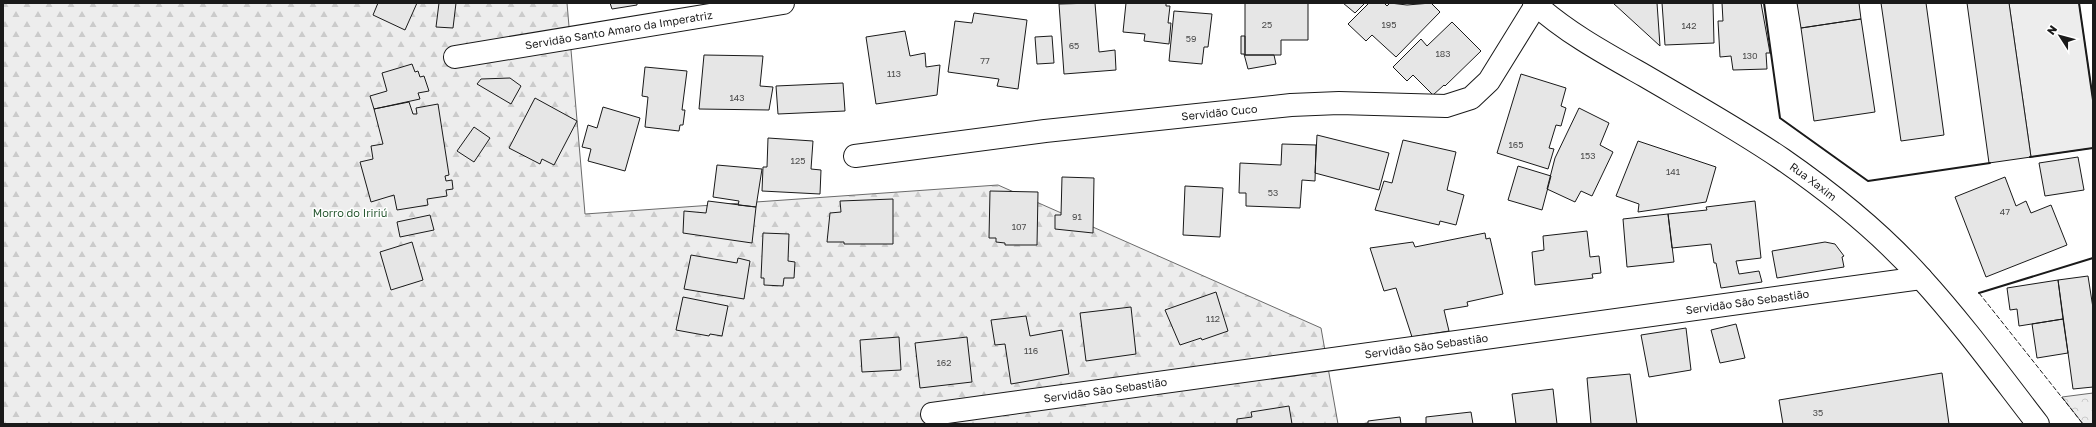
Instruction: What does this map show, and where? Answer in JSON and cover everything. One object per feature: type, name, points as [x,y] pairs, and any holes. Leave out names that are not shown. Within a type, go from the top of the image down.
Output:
[{"type":"street","name":"Servidão Santo Amaro da Imperatriz","points":[[455,57],[783,3]]},
{"type":"street","name":"Servidão Cuco","points":[[855,156],[1045,131],[1291,105],[1339,103],[1446,106],[1471,98],[1489,81],[1535,4]]},
{"type":"street","name":"Rua Xaxim","points":[[1535,4],[1569,31],[1605,54],[1715,116],[1782,159],[1837,201],[1889,246],[1921,278],[2038,424]]},
{"type":"street","name":"Servidão São Sebastião","points":[[932,414],[1921,278]]},
{"type":"shaded area","points":[[2009,3],[2079,3],[2093,100],[2093,148],[2031,157]]},
{"type":"green space","name":"Morro do Iririú","points":[[3,3],[567,3],[585,214],[998,185],[1321,328],[1338,424],[3,424]]},
{"type":"green space","points":[[2093,393],[2093,424],[2083,424],[2062,397]]},
{"type":"building","points":[[378,3],[417,3],[405,30],[373,15]]},
{"type":"building","points":[[439,3],[456,3],[453,28],[436,27]]},
{"type":"building","points":[[610,3],[637,3],[637,5],[612,9]]},
{"type":"building","points":[[1095,3],[1099,52],[1115,50],[1116,70],[1064,74],[1059,4]]},
{"type":"building","points":[[1126,3],[1166,3],[1166,6],[1170,6],[1168,23],[1171,23],[1169,44],[1144,41],[1145,34],[1123,32]]},
{"type":"building","points":[[1245,3],[1308,3],[1308,40],[1281,40],[1281,55],[1245,55]]},
{"type":"building","points":[[1343,3],[1365,3],[1355,13]]},
{"type":"building","points":[[1369,3],[1384,3],[1387,6],[1390,3],[1407,5],[1431,3],[1440,12],[1396,57],[1372,35],[1366,41],[1348,24]]},
{"type":"building","points":[[1613,3],[1657,3],[1660,46]]},
{"type":"building","points":[[1662,3],[1713,3],[1714,43],[1665,45]]},
{"type":"building","points":[[1722,3],[1761,3],[1770,53],[1766,53],[1767,69],[1733,70],[1731,56],[1720,57],[1718,21],[1723,21]]},
{"type":"building","points":[[1797,3],[1859,3],[1861,19],[1801,28]]},
{"type":"building","points":[[1881,3],[1926,3],[1944,135],[1901,141]]},
{"type":"building","points":[[1967,3],[2009,3],[2031,157],[1989,163]]},
{"type":"building","points":[[1174,11],[1212,14],[1208,47],[1204,47],[1202,64],[1169,61]]},
{"type":"building","points":[[974,13],[1027,20],[1018,89],[997,86],[999,79],[948,72],[955,21],[972,23]]},
{"type":"building","points":[[1861,19],[1875,112],[1814,121],[1801,28]]},
{"type":"building","points":[[1452,22],[1481,51],[1445,86],[1444,85],[1433,95],[1413,75],[1407,81],[1393,67],[1421,39],[1427,46]]},
{"type":"building","points":[[905,31],[910,56],[925,53],[926,67],[940,65],[937,95],[876,104],[866,37]]},
{"type":"building","points":[[1052,36],[1054,63],[1037,64],[1035,37]]},
{"type":"building","points":[[1241,36],[1245,36],[1245,55],[1274,55],[1276,64],[1248,69],[1244,54],[1241,54]]},
{"type":"building","points":[[704,55],[763,56],[760,86],[773,87],[769,110],[699,109]]},
{"type":"building","points":[[412,64],[415,72],[418,71],[420,77],[424,76],[429,91],[418,93],[420,99],[374,109],[370,96],[387,91],[382,73]]},
{"type":"building","points":[[645,67],[687,71],[682,110],[685,110],[683,125],[680,125],[679,131],[645,127],[648,97],[642,96]]},
{"type":"building","points":[[1521,74],[1566,88],[1561,106],[1566,108],[1561,126],[1556,125],[1549,148],[1554,149],[1548,169],[1497,153]]},
{"type":"building","points":[[510,78],[521,86],[511,104],[477,84],[481,79]]},
{"type":"building","points":[[843,83],[845,111],[778,114],[776,86]]},
{"type":"building","points":[[535,98],[577,121],[554,165],[542,159],[540,164],[509,148]]},
{"type":"building","points":[[409,102],[413,114],[417,114],[416,108],[438,104],[449,175],[445,176],[446,181],[452,180],[453,189],[446,190],[447,196],[427,199],[428,205],[397,210],[394,195],[371,202],[360,162],[373,159],[371,146],[383,144],[374,109]]},
{"type":"building","points":[[603,107],[640,118],[625,171],[588,161],[591,149],[582,147],[588,125],[597,128]]},
{"type":"building","points":[[1579,108],[1609,123],[1600,145],[1613,152],[1592,196],[1581,191],[1575,202],[1547,189],[1555,158]]},
{"type":"building","points":[[474,127],[490,138],[474,162],[457,151]]},
{"type":"building","points":[[1317,135],[1389,153],[1379,190],[1315,173]]},
{"type":"building","points":[[768,138],[813,141],[811,169],[821,170],[820,194],[762,191],[763,167],[767,167]]},
{"type":"building","points":[[1403,140],[1456,152],[1447,190],[1464,195],[1456,225],[1440,221],[1439,225],[1375,210],[1384,181],[1392,183]]},
{"type":"building","points":[[1638,141],[1716,167],[1706,202],[1638,212],[1639,204],[1616,196]]},
{"type":"building","points":[[1282,144],[1316,145],[1315,181],[1302,180],[1300,208],[1246,206],[1246,193],[1239,193],[1240,163],[1281,165]]},
{"type":"building","points":[[2078,157],[2084,190],[2045,196],[2039,163]]},
{"type":"building","points":[[717,165],[762,169],[756,207],[738,205],[739,201],[713,197]]},
{"type":"building","points":[[1518,166],[1551,176],[1542,210],[1508,200]]},
{"type":"building","points":[[1062,177],[1094,178],[1093,233],[1055,229],[1055,215],[1061,215]]},
{"type":"building","points":[[2005,177],[2016,206],[2026,201],[2031,213],[2051,205],[2067,245],[1986,277],[1955,197]]},
{"type":"building","points":[[1185,186],[1223,188],[1220,237],[1183,235]]},
{"type":"building","points":[[990,191],[1038,192],[1037,245],[1005,245],[1005,243],[996,242],[996,238],[989,238]]},
{"type":"building","points":[[893,199],[893,244],[844,244],[844,242],[827,242],[830,213],[841,212],[840,201]]},
{"type":"building","points":[[708,201],[756,207],[752,243],[683,233],[684,211],[706,213]]},
{"type":"building","points":[[1755,201],[1761,258],[1736,261],[1739,274],[1759,271],[1762,282],[1721,288],[1716,263],[1714,263],[1711,244],[1672,248],[1668,214],[1707,210],[1706,207]]},
{"type":"building","points":[[1668,214],[1674,262],[1627,267],[1623,219]]},
{"type":"building","points":[[430,215],[434,230],[400,237],[397,222]]},
{"type":"building","points":[[1587,231],[1590,257],[1599,256],[1601,273],[1592,274],[1593,278],[1535,285],[1532,252],[1544,250],[1543,236]]},
{"type":"building","points":[[763,233],[789,234],[788,261],[795,262],[794,278],[784,278],[783,286],[764,285],[764,278],[761,278]]},
{"type":"building","points":[[1485,233],[1486,239],[1490,238],[1503,294],[1467,302],[1468,306],[1444,310],[1449,331],[1412,337],[1396,288],[1384,291],[1370,248],[1413,242],[1415,247]]},
{"type":"building","points":[[412,242],[423,280],[391,290],[380,252]]},
{"type":"building","points":[[1825,242],[1835,244],[1844,256],[1842,257],[1844,267],[1777,278],[1772,251]]},
{"type":"building","points":[[691,255],[737,263],[738,258],[750,261],[744,299],[684,289]]},
{"type":"building","points":[[2088,276],[2093,308],[2093,387],[2073,389],[2058,280]]},
{"type":"building","points":[[2058,280],[2063,319],[2019,326],[2017,309],[2010,310],[2007,288]]},
{"type":"building","points":[[1216,292],[1228,331],[1202,340],[1201,338],[1180,345],[1165,310]]},
{"type":"building","points":[[683,297],[728,306],[722,336],[710,334],[709,336],[676,330]]},
{"type":"building","points":[[1131,307],[1136,354],[1086,361],[1080,313]]},
{"type":"building","points":[[1026,316],[1030,336],[1062,330],[1069,374],[1011,384],[1005,344],[995,345],[991,320]]},
{"type":"building","points":[[2063,319],[2068,353],[2037,358],[2032,324]]},
{"type":"building","points":[[1736,324],[1745,358],[1720,363],[1711,330]]},
{"type":"building","points":[[1686,328],[1691,370],[1649,377],[1641,335]]},
{"type":"building","points":[[899,337],[901,370],[862,372],[860,340]]},
{"type":"building","points":[[967,337],[972,382],[920,388],[915,343]]},
{"type":"building","points":[[1942,373],[1949,424],[1783,424],[1779,400]]},
{"type":"building","points":[[1630,374],[1637,424],[1591,424],[1587,378]]},
{"type":"building","points":[[1553,389],[1557,424],[1516,424],[1512,394]]},
{"type":"building","points":[[1289,406],[1292,424],[1237,424],[1237,419],[1252,417],[1251,412]]},
{"type":"building","points":[[1471,412],[1473,424],[1426,424],[1426,417]]},
{"type":"building","points":[[1400,417],[1401,424],[1360,424],[1368,423],[1368,421]]},
{"type":"fence","points":[[1979,293],[2083,424]]},
{"type":"wall","points":[[1764,3],[1780,118],[1868,181],[1990,163]]},
{"type":"wall","points":[[2079,3],[2093,100]]},
{"type":"wall","points":[[2030,157],[2093,148]]},
{"type":"wall","points":[[1979,293],[2093,258]]}]
